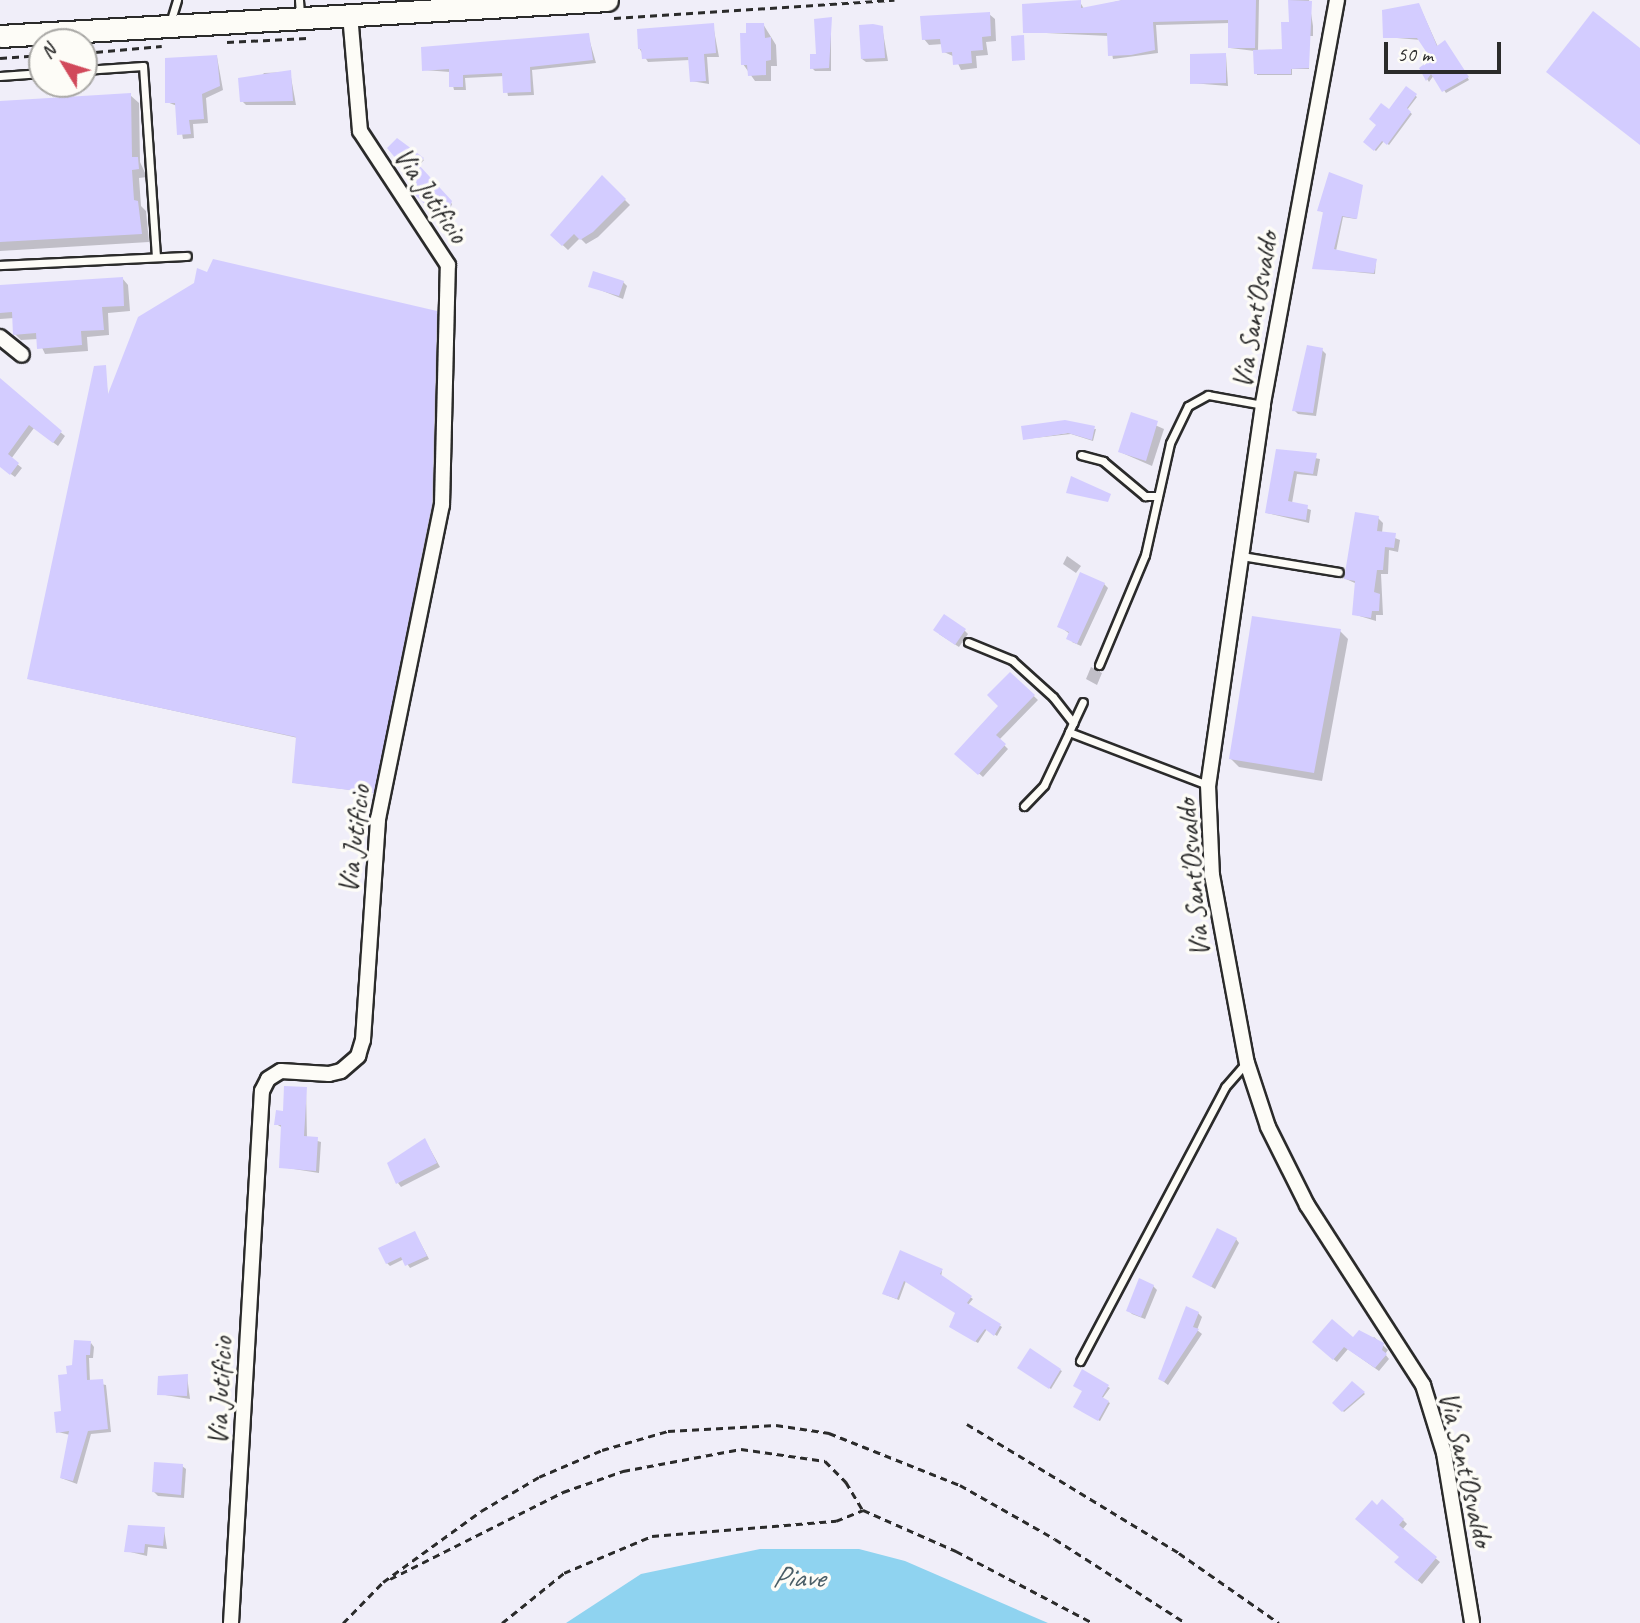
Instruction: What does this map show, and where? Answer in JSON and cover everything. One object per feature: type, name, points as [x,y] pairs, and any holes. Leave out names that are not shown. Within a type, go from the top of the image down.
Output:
[{"type":"main road","points":[[0,36],[168,35],[299,8],[350,14],[604,9]]},
{"type":"street","name":"Via Sant'Osvaldo","points":[[1337,0],[1263,405],[1208,785],[1219,932],[1247,1063],[1289,1173],[1423,1385],[1444,1453],[1472,1623]]},
{"type":"street","name":"Via Jutificio","points":[[231,1623],[261,1091],[268,1079],[281,1071],[341,1071],[353,1063],[361,1048],[378,819],[442,505],[448,265],[360,131],[350,14]]},
{"type":"street","points":[[0,337],[22,355]]},
{"type":"lane","points":[[168,35],[177,0]]},
{"type":"lane","points":[[98,70],[143,66],[156,257]]},
{"type":"lane","points":[[0,76],[28,75]]},
{"type":"lane","points":[[0,265],[187,256]]},
{"type":"lane","points":[[1099,665],[1145,555],[1170,443],[1188,406],[1208,395],[1263,405]]},
{"type":"lane","points":[[1081,454],[1102,461],[1145,496],[1158,496]]},
{"type":"lane","points":[[1242,556],[1339,572]]},
{"type":"lane","points":[[968,642],[1012,660],[1053,697],[1073,723]]},
{"type":"lane","points":[[1024,806],[1044,785],[1083,702]]},
{"type":"lane","points":[[1069,732],[1208,785]]},
{"type":"lane","points":[[1080,1361],[1225,1087],[1247,1063]]},
{"type":"path","points":[[604,9],[894,0]]},
{"type":"path","points":[[98,50],[168,35]]},
{"type":"path","points":[[217,38],[232,44],[312,37]]},
{"type":"path","points":[[0,58],[28,56]]},
{"type":"path","points":[[343,1623],[383,1582],[481,1511],[539,1477],[602,1450],[668,1431],[776,1424],[829,1433],[960,1485],[1055,1539],[1185,1623]]},
{"type":"path","points":[[967,1424],[1179,1553],[1279,1623]]},
{"type":"path","points":[[383,1582],[564,1492],[623,1471],[741,1449],[825,1461],[846,1482],[863,1510],[968,1557],[1093,1623]]},
{"type":"path","points":[[502,1623],[564,1573],[652,1536],[836,1521],[863,1510]]},
{"type":"water","name":"Piave","points":[[760,1549],[859,1549],[905,1561],[1048,1623],[566,1623],[641,1574]]},
{"type":"building","points":[[1081,0],[1081,8],[1122,0],[1256,0],[1255,48],[1228,48],[1228,20],[1153,22],[1155,50],[1131,55],[1108,56],[1107,33],[1023,33],[1022,4]]},
{"type":"building","points":[[1288,0],[1312,1],[1309,68],[1291,69],[1291,74],[1254,74],[1253,50],[1282,49],[1281,22],[1289,22]]},
{"type":"building","points":[[1419,3],[1437,46],[1445,40],[1469,77],[1442,92],[1431,74],[1426,81],[1419,68],[1431,59],[1417,38],[1383,38],[1382,10]]},
{"type":"building","points":[[1593,11],[1640,48],[1640,145],[1546,72]]},
{"type":"building","points":[[990,12],[991,36],[982,37],[983,50],[971,51],[972,63],[953,65],[952,52],[942,53],[940,39],[922,40],[920,16]]},
{"type":"building","points":[[832,17],[829,68],[810,69],[810,54],[816,54],[814,19]]},
{"type":"building","points":[[714,23],[716,53],[704,54],[706,81],[690,82],[688,57],[642,59],[641,49],[638,49],[637,29]]},
{"type":"building","points":[[746,23],[764,23],[765,38],[771,37],[771,60],[766,61],[766,75],[748,76],[747,65],[741,65],[740,33],[746,33]]},
{"type":"building","points":[[859,25],[883,26],[885,58],[861,59]]},
{"type":"building","points":[[589,33],[593,60],[530,67],[531,92],[503,93],[502,73],[463,75],[463,87],[449,87],[449,69],[422,71],[421,47]]},
{"type":"building","points":[[1024,35],[1025,60],[1012,61],[1011,36]]},
{"type":"building","points":[[1226,53],[1226,83],[1190,84],[1190,54]]},
{"type":"building","points":[[217,55],[220,86],[202,94],[204,119],[189,120],[191,134],[177,135],[175,103],[165,103],[165,58]]},
{"type":"building","points":[[291,70],[293,101],[240,102],[238,78]]},
{"type":"building","points":[[1406,86],[1417,94],[1407,108],[1411,112],[1387,145],[1382,141],[1374,151],[1363,142],[1376,125],[1369,119],[1381,103],[1389,109]]},
{"type":"building","points":[[131,93],[132,157],[138,157],[139,169],[132,170],[134,200],[138,201],[142,234],[0,242],[0,101],[98,98],[98,95]]},
{"type":"building","points":[[397,138],[424,158],[418,164],[452,201],[444,223],[410,190],[417,184],[387,148]]},
{"type":"building","points":[[1329,172],[1363,185],[1357,219],[1342,216],[1334,249],[1377,259],[1374,273],[1312,269],[1323,212],[1317,211]]},
{"type":"building","points":[[602,175],[626,199],[593,232],[580,240],[574,234],[562,246],[550,235]]},
{"type":"building","points":[[213,259],[437,311],[432,504],[374,793],[292,783],[296,737],[27,679],[94,366],[106,365],[108,394],[138,317],[194,283],[197,268],[207,272]]},
{"type":"building","points":[[593,271],[624,281],[619,296],[588,287]]},
{"type":"building","points":[[123,277],[124,306],[102,307],[104,330],[81,331],[82,345],[37,349],[36,333],[13,335],[12,312],[0,313],[0,285]]},
{"type":"building","points":[[1307,345],[1323,348],[1313,413],[1292,411]]},
{"type":"building","points":[[0,378],[62,431],[53,443],[29,425],[8,454],[19,463],[10,475],[0,467]]},
{"type":"building","points":[[1131,412],[1158,421],[1146,461],[1118,452]]},
{"type":"building","points":[[1065,420],[1095,426],[1092,440],[1068,433],[1023,440],[1021,426]]},
{"type":"building","points":[[1276,449],[1317,453],[1313,474],[1294,471],[1288,501],[1308,505],[1306,520],[1265,513]]},
{"type":"building","points":[[1071,476],[1111,494],[1108,502],[1066,493]]},
{"type":"building","points":[[1355,512],[1379,516],[1377,531],[1396,533],[1394,548],[1385,547],[1383,570],[1377,570],[1374,592],[1380,594],[1379,611],[1372,611],[1371,618],[1352,615],[1355,581],[1344,579]]},
{"type":"building","points":[[1080,572],[1105,583],[1077,644],[1066,639],[1069,632],[1057,627]]},
{"type":"building","points":[[944,614],[966,629],[955,645],[933,630]]},
{"type":"building","points":[[1252,616],[1341,629],[1314,773],[1229,759]]},
{"type":"building","points":[[1010,672],[1035,695],[996,735],[1006,744],[978,775],[954,754],[998,706],[987,695]]},
{"type":"building","points":[[284,1086],[307,1087],[304,1136],[318,1137],[316,1171],[279,1168],[281,1125],[274,1125],[276,1110],[283,1111]]},
{"type":"building","points":[[425,1138],[437,1163],[396,1184],[387,1163]]},
{"type":"building","points":[[1217,1228],[1237,1238],[1211,1287],[1192,1277]]},
{"type":"building","points":[[415,1231],[427,1256],[405,1266],[401,1257],[386,1264],[378,1248]]},
{"type":"building","points":[[900,1250],[943,1269],[940,1274],[972,1296],[967,1303],[1001,1324],[994,1336],[985,1329],[975,1342],[949,1327],[955,1313],[904,1281],[897,1299],[882,1294]]},
{"type":"building","points":[[1139,1278],[1154,1285],[1141,1317],[1126,1311]]},
{"type":"building","points":[[1186,1306],[1199,1312],[1193,1327],[1199,1329],[1164,1382],[1158,1379]]},
{"type":"building","points":[[1332,1319],[1353,1337],[1359,1330],[1384,1343],[1382,1350],[1387,1354],[1375,1368],[1344,1347],[1333,1360],[1312,1342]]},
{"type":"building","points":[[74,1340],[91,1341],[90,1355],[86,1355],[87,1380],[103,1379],[108,1429],[88,1431],[73,1481],[60,1478],[69,1431],[56,1433],[54,1412],[61,1411],[58,1375],[67,1374],[66,1366],[72,1365]]},
{"type":"building","points":[[1030,1348],[1061,1369],[1049,1389],[1017,1368]]},
{"type":"building","points":[[1082,1369],[1109,1385],[1102,1397],[1109,1401],[1098,1421],[1073,1407],[1082,1391],[1073,1386]]},
{"type":"building","points":[[188,1374],[187,1396],[157,1395],[158,1376]]},
{"type":"building","points":[[1352,1381],[1365,1392],[1342,1412],[1332,1403]]},
{"type":"building","points":[[154,1462],[183,1464],[181,1495],[152,1492]]},
{"type":"building","points":[[1382,1499],[1404,1519],[1399,1525],[1437,1557],[1417,1581],[1394,1562],[1399,1557],[1355,1519],[1372,1500],[1377,1505]]},
{"type":"building","points":[[128,1525],[165,1527],[163,1546],[145,1544],[144,1553],[124,1552]]}]
